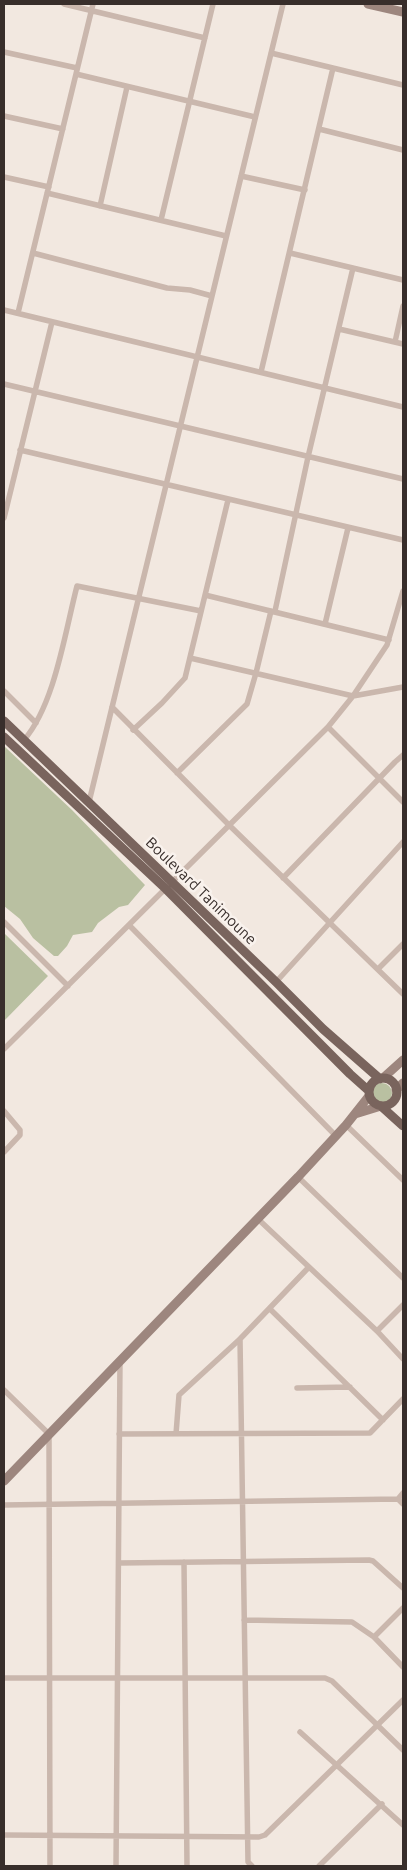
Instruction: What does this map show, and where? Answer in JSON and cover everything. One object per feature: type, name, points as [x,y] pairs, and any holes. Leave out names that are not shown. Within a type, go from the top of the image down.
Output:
[{"type":"main road","name":"Boulevard Tanimoune","points":[[4,721],[89,802],[369,1094]]},
{"type":"main road","name":"Boulevard Tanimoune","points":[[4,738],[276,982],[323,1029],[381,1078]]},
{"type":"main road","points":[[403,1100],[392,1082],[381,1078],[374,1082],[369,1094],[373,1103],[381,1106],[403,1126]]},
{"type":"main road","points":[[381,1106],[391,1104],[396,1097],[397,1091]]},
{"type":"street","points":[[64,4],[205,38]]},
{"type":"street","points":[[18,314],[93,4]]},
{"type":"street","points":[[161,220],[213,4]]},
{"type":"street","points":[[89,802],[282,4]]},
{"type":"street","points":[[368,4],[403,12]]},
{"type":"street","points":[[4,52],[77,71],[127,88],[255,117]]},
{"type":"street","points":[[270,53],[403,85]]},
{"type":"street","points":[[261,372],[333,68]]},
{"type":"street","points":[[100,206],[127,88]]},
{"type":"street","points":[[4,116],[63,129]]},
{"type":"street","points":[[319,129],[403,150]]},
{"type":"street","points":[[241,176],[305,190]]},
{"type":"street","points":[[4,177],[100,206],[226,236]]},
{"type":"street","points":[[290,253],[403,280]]},
{"type":"street","points":[[33,254],[167,288],[190,290],[212,296]]},
{"type":"street","points":[[177,773],[246,704],[273,611],[353,268]]},
{"type":"street","points":[[395,342],[403,306]]},
{"type":"street","points":[[4,310],[403,407]]},
{"type":"street","points":[[4,518],[5,507],[52,322]]},
{"type":"street","points":[[339,329],[403,344]]},
{"type":"street","points":[[4,384],[403,479]]},
{"type":"street","points":[[20,450],[403,540]]},
{"type":"street","points":[[134,730],[184,678],[228,500]]},
{"type":"street","points":[[325,624],[348,528]]},
{"type":"street","points":[[24,740],[36,724],[55,673],[76,586],[201,612]]},
{"type":"street","points":[[4,1049],[328,727],[353,696],[389,640],[403,593]]},
{"type":"street","points":[[205,595],[389,640]]},
{"type":"street","points":[[190,658],[353,696],[403,687]]},
{"type":"street","points":[[4,691],[36,724]]},
{"type":"street","points":[[112,707],[229,825],[403,994]]},
{"type":"street","points":[[328,727],[403,802]]},
{"type":"street","points":[[283,878],[403,755]]},
{"type":"street","points":[[276,982],[403,842]]},
{"type":"street","points":[[129,925],[336,1136]]},
{"type":"street","points":[[5,926],[68,986]]},
{"type":"street","points":[[378,969],[403,944]]},
{"type":"street","points":[[381,1078],[403,1060]]},
{"type":"street","points":[[397,1091],[403,1082]]},
{"type":"street","points":[[4,1481],[298,1177],[346,1125],[369,1094]]},
{"type":"street","points":[[355,1114],[381,1106]]},
{"type":"street","points":[[4,1111],[20,1130],[20,1135],[4,1152]]},
{"type":"street","points":[[346,1125],[403,1180]]},
{"type":"street","points":[[298,1177],[403,1278]]},
{"type":"street","points":[[258,1218],[403,1359]]},
{"type":"street","points":[[176,1434],[179,1395],[240,1340],[309,1267]]},
{"type":"street","points":[[376,1331],[403,1305]]},
{"type":"street","points":[[270,1309],[383,1420]]},
{"type":"street","points":[[240,1340],[247,1838],[248,1862],[252,1866]]},
{"type":"street","points":[[116,1866],[120,1361]]},
{"type":"street","points":[[297,1388],[350,1387]]},
{"type":"street","points":[[4,1390],[49,1434],[50,1866]]},
{"type":"street","points":[[120,1434],[370,1433],[403,1399]]},
{"type":"street","points":[[398,1499],[403,1493]]},
{"type":"street","points":[[4,1505],[398,1499],[403,1504]]},
{"type":"street","points":[[118,1563],[369,1560],[374,1561],[403,1588]]},
{"type":"street","points":[[184,1562],[187,1866]]},
{"type":"street","points":[[374,1637],[403,1608]]},
{"type":"street","points":[[244,1620],[348,1621],[374,1637],[403,1666]]},
{"type":"street","points":[[4,1678],[329,1679],[403,1750]]},
{"type":"street","points":[[4,1835],[51,1834],[247,1838],[265,1835],[403,1700]]},
{"type":"street","points":[[300,1732],[403,1824]]},
{"type":"street","points":[[319,1866],[382,1804]]},
{"type":"green space","points":[[4,746],[72,810],[145,885],[128,905],[119,907],[98,923],[92,932],[73,935],[67,946],[58,956],[54,956],[33,938],[20,919],[4,906]]},
{"type":"green space","points":[[4,933],[48,976],[4,1021]]},
{"type":"green space","points":[[382,1083],[389,1086],[392,1093],[389,1100],[382,1103],[375,1100],[372,1093],[375,1086]]}]
